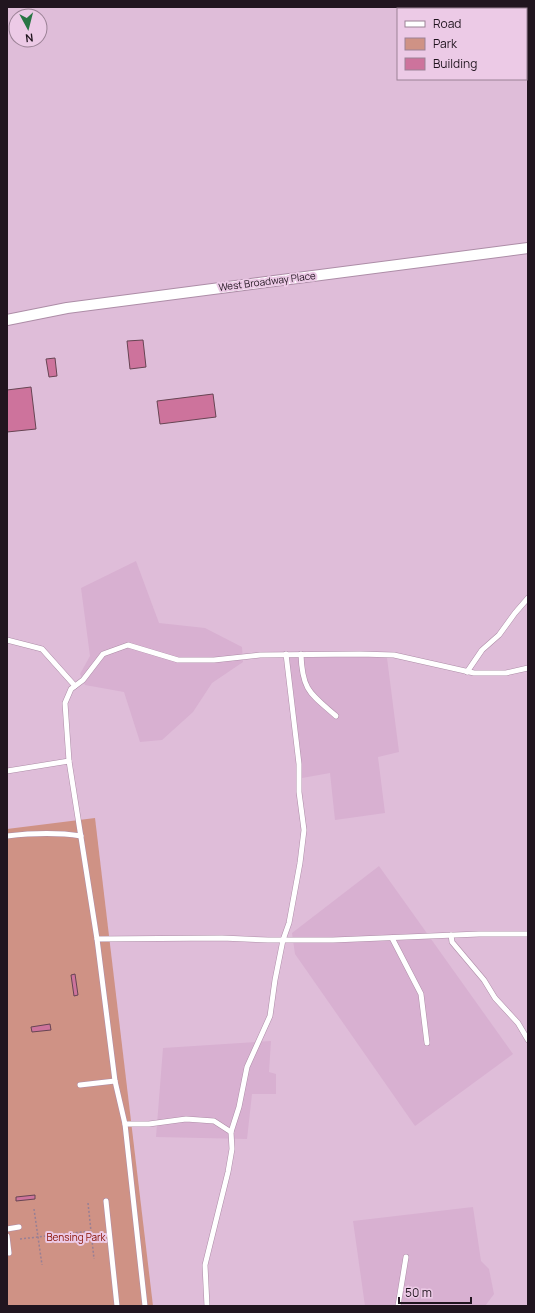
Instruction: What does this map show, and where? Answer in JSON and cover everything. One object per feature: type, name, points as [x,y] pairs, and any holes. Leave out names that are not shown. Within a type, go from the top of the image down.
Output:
[{"type":"street","name":"West Broadway Place","points":[[7,320],[67,308],[528,248]]},
{"type":"lane","points":[[467,672],[482,650],[498,635],[514,613],[528,598]]},
{"type":"lane","points":[[7,640],[42,649],[75,686]]},
{"type":"lane","points":[[145,1306],[125,1124],[115,1081],[97,939],[69,761],[65,703],[71,689],[84,680],[103,654],[128,645],[178,660],[214,660],[286,654],[394,655],[474,673],[506,673],[528,668]]},
{"type":"lane","points":[[207,1306],[205,1265],[228,1172],[232,1149],[231,1132],[239,1107],[248,1067],[270,1016],[274,980],[283,940],[291,916],[303,845],[304,830],[299,792],[299,764],[286,654]]},
{"type":"lane","points":[[300,654],[301,670],[308,692],[336,716]]},
{"type":"lane","points":[[7,771],[69,761]]},
{"type":"lane","points":[[7,836],[42,832],[81,836]]},
{"type":"lane","points":[[97,939],[222,938],[283,940],[528,934]]},
{"type":"lane","points":[[451,935],[452,942],[484,980],[495,998],[518,1023],[528,1040]]},
{"type":"lane","points":[[392,938],[421,994],[427,1043]]},
{"type":"lane","points":[[80,1085],[115,1081]]},
{"type":"lane","points":[[125,1124],[149,1124],[186,1119],[214,1121],[231,1132]]},
{"type":"lane","points":[[106,1201],[117,1306]]},
{"type":"lane","points":[[7,1229],[19,1227]]},
{"type":"lane","points":[[7,1236],[9,1253]]},
{"type":"lane","points":[[398,1306],[406,1257]]},
{"type":"path","points":[[88,1203],[94,1258]]},
{"type":"path","points":[[34,1210],[42,1265]]},
{"type":"path","points":[[20,1239],[91,1231]]},
{"type":"shaded area","points":[[136,561],[159,623],[205,628],[242,647],[243,662],[212,683],[193,712],[162,740],[140,742],[124,692],[85,685],[80,674],[90,656],[81,588]]},
{"type":"shaded area","points":[[289,658],[387,658],[399,752],[378,757],[385,813],[335,820],[330,773],[302,778]]},
{"type":"shaded area","points":[[379,866],[513,1054],[415,1126],[295,954],[292,933]]},
{"type":"shaded area","points":[[271,1041],[269,1072],[276,1074],[276,1094],[252,1094],[247,1139],[156,1137],[163,1048]]},
{"type":"shaded area","points":[[473,1207],[481,1261],[489,1269],[494,1294],[485,1306],[365,1306],[353,1221]]},
{"type":"green space","name":"Bensing Park","points":[[95,818],[153,1306],[7,1306],[7,829]]},
{"type":"building","points":[[143,340],[146,367],[130,369],[127,341]]},
{"type":"building","points":[[55,358],[57,376],[49,377],[46,359]]},
{"type":"building","points":[[31,387],[36,429],[7,432],[7,390]]},
{"type":"building","points":[[213,394],[216,417],[160,424],[157,401]]},
{"type":"building","points":[[75,974],[78,995],[74,996],[71,975]]},
{"type":"building","points":[[50,1024],[51,1030],[32,1032],[31,1027]]},
{"type":"building","points":[[35,1195],[35,1199],[16,1201],[16,1197]]}]
